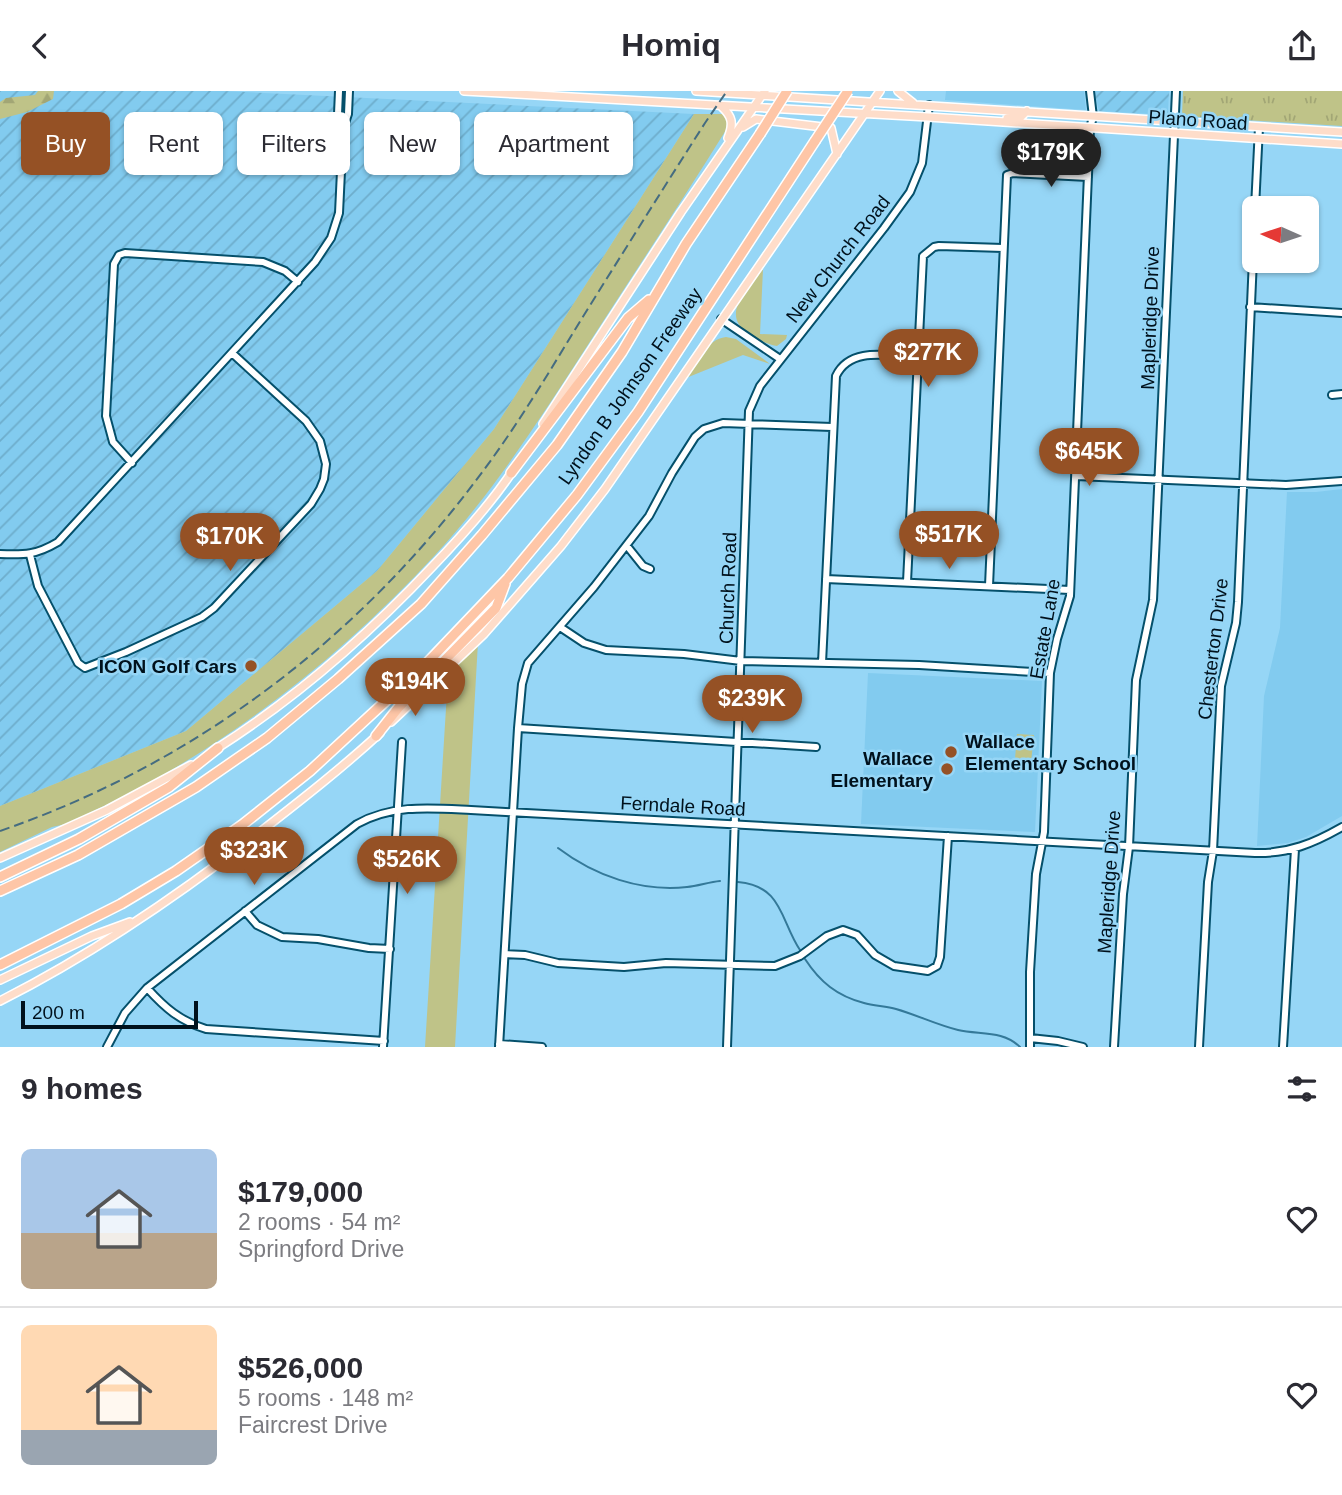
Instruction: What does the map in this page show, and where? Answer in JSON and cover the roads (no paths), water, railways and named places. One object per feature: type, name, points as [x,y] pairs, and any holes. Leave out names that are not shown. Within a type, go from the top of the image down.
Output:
[{"type":"highway","name":"Lyndon B Johnson Freeway","points":[[0,891],[78,855],[196,787],[267,738],[392,630],[456,566],[557,445],[622,352],[686,244],[787,91]]},
{"type":"highway","name":"Lyndon B Johnson Freeway","points":[[0,965],[121,904],[176,871],[242,825],[310,771],[427,663],[508,578],[577,495],[638,412],[848,91]]},
{"type":"highway","points":[[511,474],[628,318],[656,295]]},
{"type":"highway","points":[[376,736],[399,707],[496,608],[508,578]]},
{"type":"highway","points":[[0,877],[79,839],[169,787],[218,748]]},
{"type":"main road","name":"Plano Road","points":[[464,91],[612,95],[720,105],[1342,145]]},
{"type":"main road","name":"Plano Road","points":[[696,91],[763,93],[1342,132]]},
{"type":"main road","points":[[0,1001],[141,919],[197,880],[289,810],[376,736],[484,634],[561,546],[612,479],[880,91]]},
{"type":"main road","points":[[898,91],[913,104]]},
{"type":"main road","points":[[0,858],[119,804],[218,748],[310,682],[391,610],[459,539],[511,474],[681,212],[763,93]]},
{"type":"main road","points":[[720,105],[732,122],[723,152]]},
{"type":"main road","points":[[1004,122],[1008,118],[1024,116],[1027,111]]},
{"type":"main road","points":[[735,134],[756,119],[831,128],[837,155]]},
{"type":"main road","points":[[0,980],[92,936],[141,919]]},
{"type":"street","points":[[338,112],[339,91]]},
{"type":"street","points":[[348,112],[349,91]]},
{"type":"street","name":"Estate Lane","points":[[1030,1047],[1030,972],[1036,874],[1041,842],[1050,673],[1070,590],[1090,128],[1093,117],[1090,91]]},
{"type":"street","name":"Mapleridge Drive","points":[[1114,1047],[1129,847],[1136,680],[1151,616],[1176,91]]},
{"type":"street","name":"New Church Road","points":[[748,423],[756,393],[909,192],[922,163],[929,105]]},
{"type":"street","name":"Chesterton Drive","points":[[1256,196],[1259,127]]},
{"type":"street","points":[[989,586],[1007,175],[1013,173],[1088,177]]},
{"type":"street","points":[[0,554],[30,555],[58,542],[298,282],[328,244],[337,224],[340,175]]},
{"type":"street","points":[[907,582],[923,256],[927,251],[939,246],[1003,248]]},
{"type":"street","points":[[132,463],[113,442],[106,416],[114,264],[119,255],[125,253],[263,262],[285,271],[298,282]]},
{"type":"street","name":"Chesterton Drive","points":[[1199,1047],[1221,686],[1236,623],[1252,273]]},
{"type":"street","points":[[1250,307],[1342,313]]},
{"type":"street","points":[[721,319],[780,359]]},
{"type":"street","points":[[30,555],[38,586],[78,663],[85,668],[202,617],[223,601],[311,504],[324,479],[326,464],[320,440],[306,421],[232,353]]},
{"type":"street","points":[[822,663],[834,383],[843,364],[854,357],[916,357]]},
{"type":"street","points":[[1332,395],[1342,394]]},
{"type":"street","points":[[542,1047],[499,1046],[518,728],[524,673],[528,663],[627,546],[653,509],[695,437],[704,429],[713,425],[748,423],[832,427]]},
{"type":"street","name":"Church Road","points":[[727,1047],[748,423]]},
{"type":"street","points":[[1076,476],[1298,485],[1342,481]]},
{"type":"street","points":[[627,546],[643,566],[650,569]]},
{"type":"street","points":[[825,579],[1070,590]]},
{"type":"street","points":[[561,627],[584,643],[599,648],[741,661],[927,666],[1050,673]]},
{"type":"street","points":[[518,728],[816,747]]},
{"type":"street","points":[[147,988],[167,1010],[181,1020],[206,1029],[383,1044],[401,742]]},
{"type":"street","name":"Ferndale Road","points":[[107,1047],[125,1013],[147,988],[357,824],[381,812],[419,808],[513,812],[1271,853],[1294,849],[1321,839],[1342,827]]},
{"type":"street","points":[[505,954],[525,955],[558,963],[624,967],[666,963],[768,967],[800,957],[827,936],[843,930],[857,935],[875,955],[894,966],[916,971],[933,969],[940,957],[948,836]]},
{"type":"street","points":[[1283,1047],[1294,849]]},
{"type":"street","points":[[245,911],[257,925],[282,937],[390,949]]},
{"type":"street","points":[[1030,1038],[1083,1047]]},
{"type":"waterway","points":[[558,848],[587,867],[636,884],[670,888],[720,881]]},
{"type":"waterway","points":[[738,882],[753,885],[772,897],[800,950]]},
{"type":"waterway","points":[[805,959],[830,987],[854,1000],[896,1009],[958,1030],[999,1035],[1020,1047]]},
{"type":"railway","points":[[0,831],[70,804],[137,771],[202,734],[263,693],[321,646],[375,596],[426,541],[504,442],[727,91]]},
{"type":"place","name":"ICON Golf Cars","points":[[251,666]]},
{"type":"place","name":"Wallace Elementary School","points":[[951,752]]},
{"type":"place","name":"Wallace Elementary","points":[[947,769]]}]
